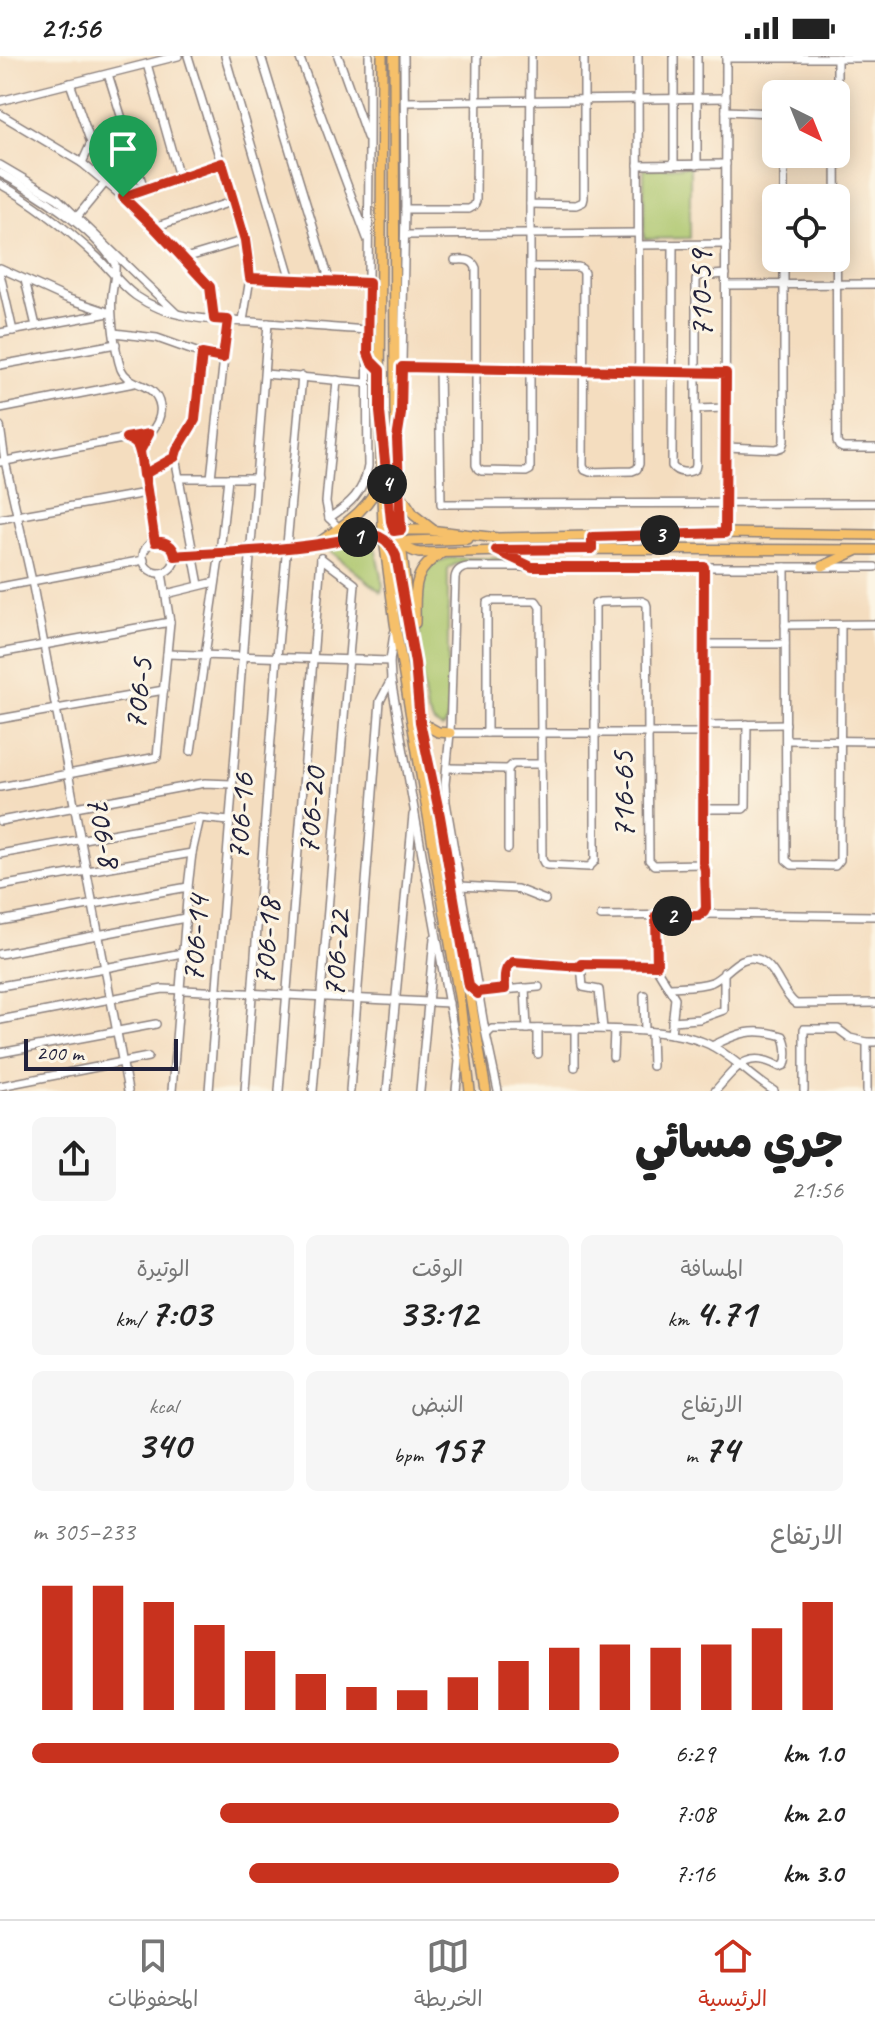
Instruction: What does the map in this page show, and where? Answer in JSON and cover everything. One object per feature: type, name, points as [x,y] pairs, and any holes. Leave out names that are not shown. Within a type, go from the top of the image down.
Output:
[{"type":"main road","points":[[382,56],[380,412],[383,535],[395,623],[460,1002],[460,1039],[470,1091]]},
{"type":"main road","points":[[394,56],[393,318],[400,493],[397,546],[415,663],[420,722],[440,816],[486,1091]]},
{"type":"main road","points":[[368,353],[380,370]]},
{"type":"main road","points":[[380,412],[391,521],[398,530]]},
{"type":"main road","points":[[317,544],[362,508],[375,493],[381,473]]},
{"type":"main road","points":[[400,493],[414,515],[435,530]]},
{"type":"main road","points":[[363,536],[378,536],[398,530],[435,530],[498,538]]},
{"type":"main road","points":[[387,569],[397,546],[416,540],[725,533],[875,535]]},
{"type":"main road","points":[[383,535],[397,546],[419,553],[592,549],[875,550]]},
{"type":"main road","points":[[592,537],[592,549]]},
{"type":"main road","points":[[496,550],[532,567]]},
{"type":"main road","points":[[823,566],[859,550]]},
{"type":"main road","points":[[415,663],[416,581],[427,563],[445,552]]},
{"type":"main road","points":[[420,722],[438,732],[450,733]]},
{"type":"main road","points":[[425,746],[438,732]]},
{"type":"main road","points":[[469,986],[478,993]]},
{"type":"street","points":[[0,101],[178,56]]},
{"type":"street","points":[[188,56],[245,240],[250,278],[243,321]]},
{"type":"street","points":[[225,56],[291,280]]},
{"type":"street","points":[[261,56],[330,282]]},
{"type":"street","points":[[299,56],[369,243]]},
{"type":"street","points":[[338,56],[369,142]]},
{"type":"street","points":[[329,518],[351,502],[366,480],[368,466],[369,56]]},
{"type":"street","points":[[397,439],[401,414],[405,235],[404,56]]},
{"type":"street","points":[[405,209],[469,209],[474,206],[477,56]]},
{"type":"street","points":[[455,260],[470,260],[476,268],[476,465],[482,471],[526,472],[530,470],[531,56]]},
{"type":"street","points":[[530,204],[576,205],[583,202],[584,56]]},
{"type":"street","points":[[530,267],[578,267],[584,273],[585,470],[637,469],[638,56]]},
{"type":"street","points":[[674,56],[674,165]]},
{"type":"street","points":[[697,56],[697,165]]},
{"type":"street","points":[[726,57],[875,58]]},
{"type":"street","name":"710-59","points":[[725,533],[726,57]]},
{"type":"street","points":[[837,58],[837,80]]},
{"type":"street","points":[[147,64],[179,177]]},
{"type":"street","points":[[108,74],[144,189]]},
{"type":"street","points":[[70,83],[91,143],[82,163]]},
{"type":"street","points":[[405,102],[726,98]]},
{"type":"street","points":[[726,111],[762,112]]},
{"type":"street","points":[[0,114],[82,163],[123,197],[210,287],[214,319]]},
{"type":"street","points":[[123,197],[222,163]]},
{"type":"street","points":[[638,165],[726,164]]},
{"type":"street","points":[[0,165],[58,199],[116,265],[111,313],[122,371],[130,380],[148,387],[160,404],[158,424],[140,451]]},
{"type":"street","points":[[837,168],[837,442],[843,448],[875,448]]},
{"type":"street","points":[[0,173],[77,217],[178,314]]},
{"type":"street","points":[[77,217],[105,183]]},
{"type":"street","points":[[0,184],[42,209],[74,235],[129,291],[146,302],[178,314],[214,319],[369,330]]},
{"type":"street","points":[[154,227],[234,201]]},
{"type":"street","points":[[405,235],[638,233]]},
{"type":"street","points":[[182,259],[245,240]]},
{"type":"street","points":[[638,245],[726,244]]},
{"type":"street","points":[[673,245],[672,466],[680,471],[691,471],[696,465],[696,280],[699,276],[726,274]]},
{"type":"street","points":[[0,271],[111,313]]},
{"type":"street","points":[[0,271],[13,331]]},
{"type":"street","points":[[726,447],[776,449],[782,447],[784,441],[784,272]]},
{"type":"street","points":[[250,278],[369,283]]},
{"type":"street","points":[[25,280],[36,326]]},
{"type":"street","points":[[726,285],[875,284]]},
{"type":"street","points":[[0,333],[111,313]]},
{"type":"street","points":[[211,478],[228,320]]},
{"type":"street","name":"706-14","points":[[209,1091],[268,323]]},
{"type":"street","points":[[114,333],[157,338],[223,358]]},
{"type":"street","points":[[0,365],[116,344]]},
{"type":"street","points":[[199,585],[175,457],[195,420],[202,354]]},
{"type":"street","points":[[402,367],[726,373]]},
{"type":"street","points":[[439,367],[441,504],[875,503]]},
{"type":"street","points":[[265,374],[367,383]]},
{"type":"street","name":"706-16","points":[[245,1091],[277,657],[302,376]]},
{"type":"street","points":[[337,380],[326,502],[329,518],[339,528]]},
{"type":"street","points":[[0,409],[136,382]]},
{"type":"street","points":[[696,409],[726,408]]},
{"type":"street","name":"706-8","points":[[0,426],[3,461],[32,581],[128,1091]]},
{"type":"street","points":[[3,461],[149,434]]},
{"type":"street","points":[[126,438],[136,444],[140,451],[155,542]]},
{"type":"street","points":[[143,475],[175,457]]},
{"type":"street","points":[[178,478],[257,478]]},
{"type":"street","points":[[191,751],[228,478]]},
{"type":"street","points":[[0,519],[146,493]]},
{"type":"street","points":[[175,556],[317,544],[363,536]]},
{"type":"street","points":[[155,542],[167,543],[175,556],[171,568],[162,573],[150,570],[144,560],[145,550],[155,542]]},
{"type":"street","name":"706-20","points":[[313,1091],[355,584],[321,558]]},
{"type":"street","name":"706-18","points":[[279,1091],[321,558]]},
{"type":"street","points":[[0,587],[144,560]]},
{"type":"street","points":[[498,1091],[446,802],[457,572],[467,567],[875,567]]},
{"type":"street","points":[[703,914],[706,908],[703,863],[704,567]]},
{"type":"street","points":[[785,567],[786,860],[792,865],[835,866],[840,860],[841,625]]},
{"type":"street","name":"706-5","points":[[0,787],[157,757],[170,622],[162,573]]},
{"type":"street","points":[[166,594],[215,582]]},
{"type":"street","points":[[487,733],[487,603],[536,601],[540,607],[543,733],[542,859],[547,865],[589,867],[595,861],[595,604],[600,602],[642,601],[647,606],[648,733]]},
{"type":"street","points":[[0,653],[170,622]]},
{"type":"street","points":[[395,623],[391,680],[449,1003],[460,1039],[456,1091]]},
{"type":"street","points":[[785,625],[875,624]]},
{"type":"street","points":[[704,644],[785,644]]},
{"type":"street","points":[[167,654],[390,661]]},
{"type":"street","name":"706-22","points":[[350,1091],[380,701],[391,680]]},
{"type":"street","points":[[0,719],[164,690]]},
{"type":"street","points":[[450,733],[648,733],[747,724],[786,724]]},
{"type":"street","points":[[704,809],[743,809],[746,806],[747,724]]},
{"type":"street","name":"716-65","points":[[648,733],[649,860],[654,865],[703,863]]},
{"type":"street","points":[[786,740],[875,741]]},
{"type":"street","points":[[508,849],[508,769],[513,764],[542,764]]},
{"type":"street","points":[[447,768],[508,769]]},
{"type":"street","points":[[0,821],[205,783],[232,784]]},
{"type":"street","points":[[387,1091],[414,805]]},
{"type":"street","points":[[0,854],[200,818],[229,821]]},
{"type":"street","points":[[172,1091],[188,887],[200,818]]},
{"type":"street","points":[[0,886],[192,853]]},
{"type":"street","points":[[460,886],[517,889],[545,900]]},
{"type":"street","points":[[0,921],[188,887]]},
{"type":"street","points":[[601,916],[875,916]]},
{"type":"street","points":[[656,916],[657,965],[675,998],[671,1034]]},
{"type":"street","points":[[0,954],[185,918]]},
{"type":"street","points":[[420,1091],[435,928]]},
{"type":"street","points":[[0,986],[182,953]]},
{"type":"street","points":[[668,987],[707,984],[740,961],[760,960],[796,1004],[875,1003]]},
{"type":"street","points":[[505,989],[505,971],[513,962],[581,967],[581,964],[657,965]]},
{"type":"street","points":[[581,967],[583,987],[599,990],[603,1029]]},
{"type":"street","points":[[672,1021],[699,1019],[724,1010],[724,972]]},
{"type":"street","points":[[478,993],[539,987]]},
{"type":"street","points":[[525,988],[527,1029]]},
{"type":"street","points":[[0,1020],[163,989],[449,1003]]},
{"type":"street","points":[[644,995],[652,1066]]},
{"type":"street","points":[[0,1053],[156,1024]]},
{"type":"street","points":[[479,1050],[492,1029],[603,1029],[671,1034],[712,1046],[774,1091]]},
{"type":"street","points":[[538,1029],[538,1054]]},
{"type":"street","points":[[575,1029],[575,1067]]},
{"type":"street","points":[[804,1091],[804,1029],[838,1029],[850,1038],[871,1042],[867,1091]]},
{"type":"street","points":[[613,1057],[614,1030]]},
{"type":"street","points":[[712,1046],[739,1033],[764,1031],[783,1036],[787,1063],[780,1067],[752,1058],[739,1064],[715,1091]]},
{"type":"street","points":[[0,1086],[148,1057]]},
{"type":"green space","points":[[690,166],[690,238],[644,239],[644,169]]},
{"type":"green space","points":[[362,541],[374,542],[383,586],[381,592],[329,550]]},
{"type":"green space","points":[[449,558],[496,558],[511,563],[456,564],[448,570],[448,717],[442,728],[434,723],[427,711],[420,667],[419,592],[425,573],[434,563]]},
{"type":"route","points":[[123,197],[210,287],[214,319],[228,320],[223,358],[202,354],[195,420],[175,457],[143,475],[140,451],[149,434],[126,438],[136,444],[140,451],[143,475],[155,542],[167,543],[175,556],[317,544],[363,536],[384,539],[396,556],[415,663],[420,722],[440,816],[469,986],[478,994],[505,989],[505,971],[513,962],[581,967],[581,964],[657,965],[656,916],[699,916],[706,908],[703,863],[704,567],[532,567],[496,550],[592,549],[592,537],[725,533],[726,373],[402,367],[397,439],[401,530],[394,531],[380,412],[380,370],[368,353],[369,283],[250,278],[245,240],[222,163],[123,197]]}]
